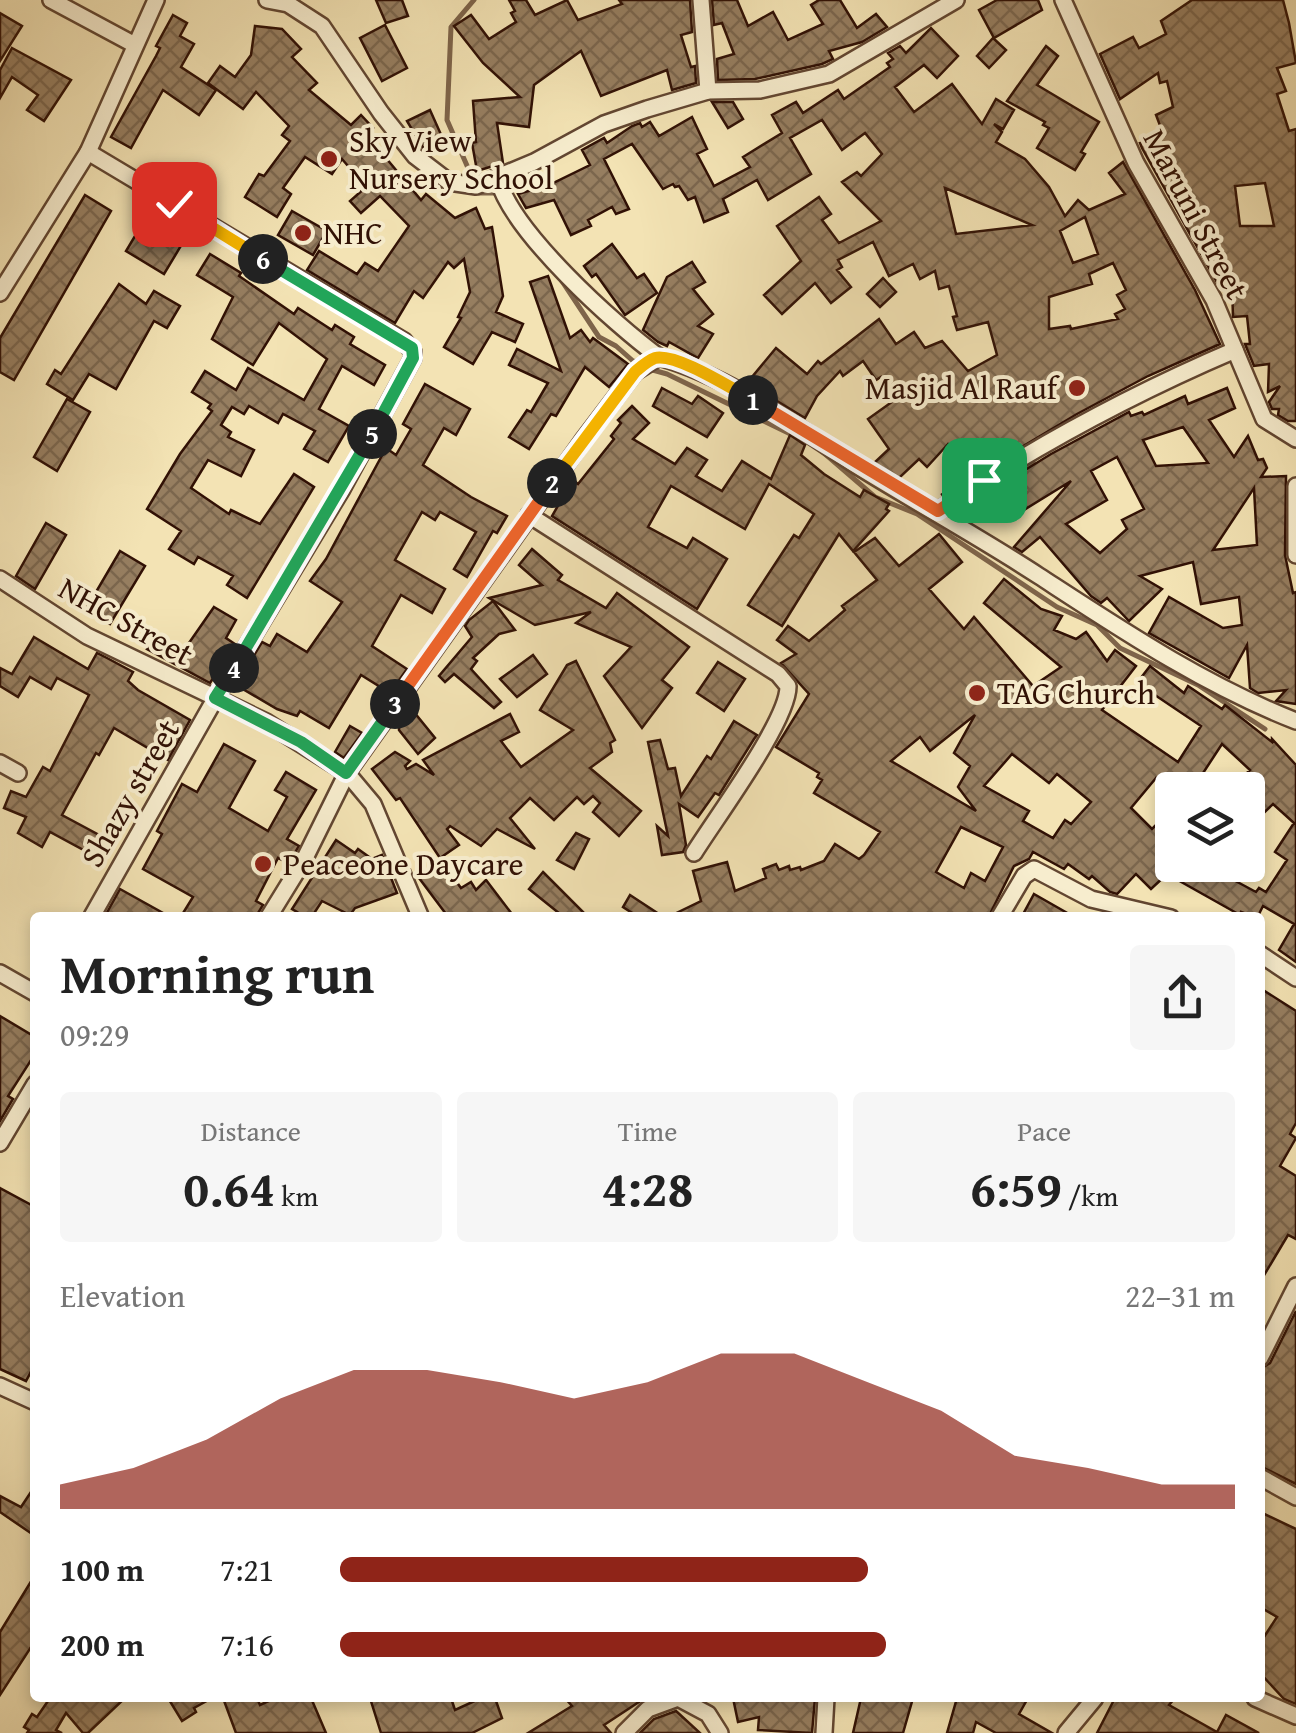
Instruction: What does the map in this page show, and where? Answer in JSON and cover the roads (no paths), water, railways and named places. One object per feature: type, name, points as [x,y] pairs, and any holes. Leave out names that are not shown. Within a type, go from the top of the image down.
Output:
[{"type":"street","points":[[52,0],[135,44]]},
{"type":"street","points":[[0,293],[88,152],[156,0]]},
{"type":"street","points":[[267,0],[288,4],[322,26],[400,140],[449,182],[462,186],[498,179],[604,124],[708,91],[760,90],[830,74],[956,0]]},
{"type":"street","points":[[700,0],[708,91]]},
{"type":"street","name":"Maruni Street","points":[[1063,0],[1124,139],[1214,300],[1264,419],[1296,439]]},
{"type":"street","name":"Shazy street","points":[[88,152],[404,341],[413,352],[342,488],[215,698],[94,912]]},
{"type":"street","points":[[498,179],[511,209],[533,237],[610,316],[659,357],[680,362],[769,408],[1193,672],[1296,721]]},
{"type":"street","points":[[938,511],[984,480],[1106,412],[1234,350]]},
{"type":"street","points":[[272,912],[305,858],[346,773],[635,372],[659,357]]},
{"type":"street","points":[[1296,486],[1296,555]]},
{"type":"street","points":[[529,515],[778,674],[788,686],[788,698],[772,730],[694,853]]},
{"type":"street","name":"NHC Street","points":[[0,579],[87,636],[290,736],[346,773],[373,804],[418,912]]},
{"type":"street","points":[[0,763],[18,773]]},
{"type":"street","points":[[1003,912],[1030,870],[1040,871],[1091,899],[1146,912]]},
{"type":"street","points":[[1088,912],[1091,899]]},
{"type":"street","points":[[1265,957],[1296,978]]},
{"type":"street","points":[[0,973],[30,990]]},
{"type":"street","points":[[0,1142],[30,1092]]},
{"type":"street","points":[[1265,1348],[1296,1286]]},
{"type":"street","points":[[0,1386],[30,1395]]},
{"type":"street","points":[[1265,1480],[1296,1496]]},
{"type":"street","points":[[624,1733],[648,1709],[667,1702]]},
{"type":"street","points":[[686,1702],[708,1714],[720,1733]]},
{"type":"street","points":[[824,1733],[826,1702]]},
{"type":"street","points":[[1066,1733],[1092,1702]]},
{"type":"street","points":[[1264,1702],[1296,1716]]},
{"type":"waterway","points":[[474,0],[451,27],[447,120],[479,193],[502,193]]},
{"type":"waterway","points":[[562,281],[599,337],[642,363]]},
{"type":"waterway","points":[[649,369],[667,374],[807,442]]},
{"type":"waterway","points":[[817,447],[875,497],[917,514],[1057,607],[1097,625],[1120,648],[1198,685],[1265,729]]},
{"type":"waterway","points":[[984,489],[1033,462]]},
{"type":"place","name":"Sky View Nursery School","points":[[329,159]]},
{"type":"place","name":"NHC","points":[[303,233]]},
{"type":"place","name":"Masjid Al Rauf","points":[[1077,388]]},
{"type":"place","name":"TAG Church","points":[[977,693]]},
{"type":"place","name":"Peaceone Daycare","points":[[263,864]]}]
